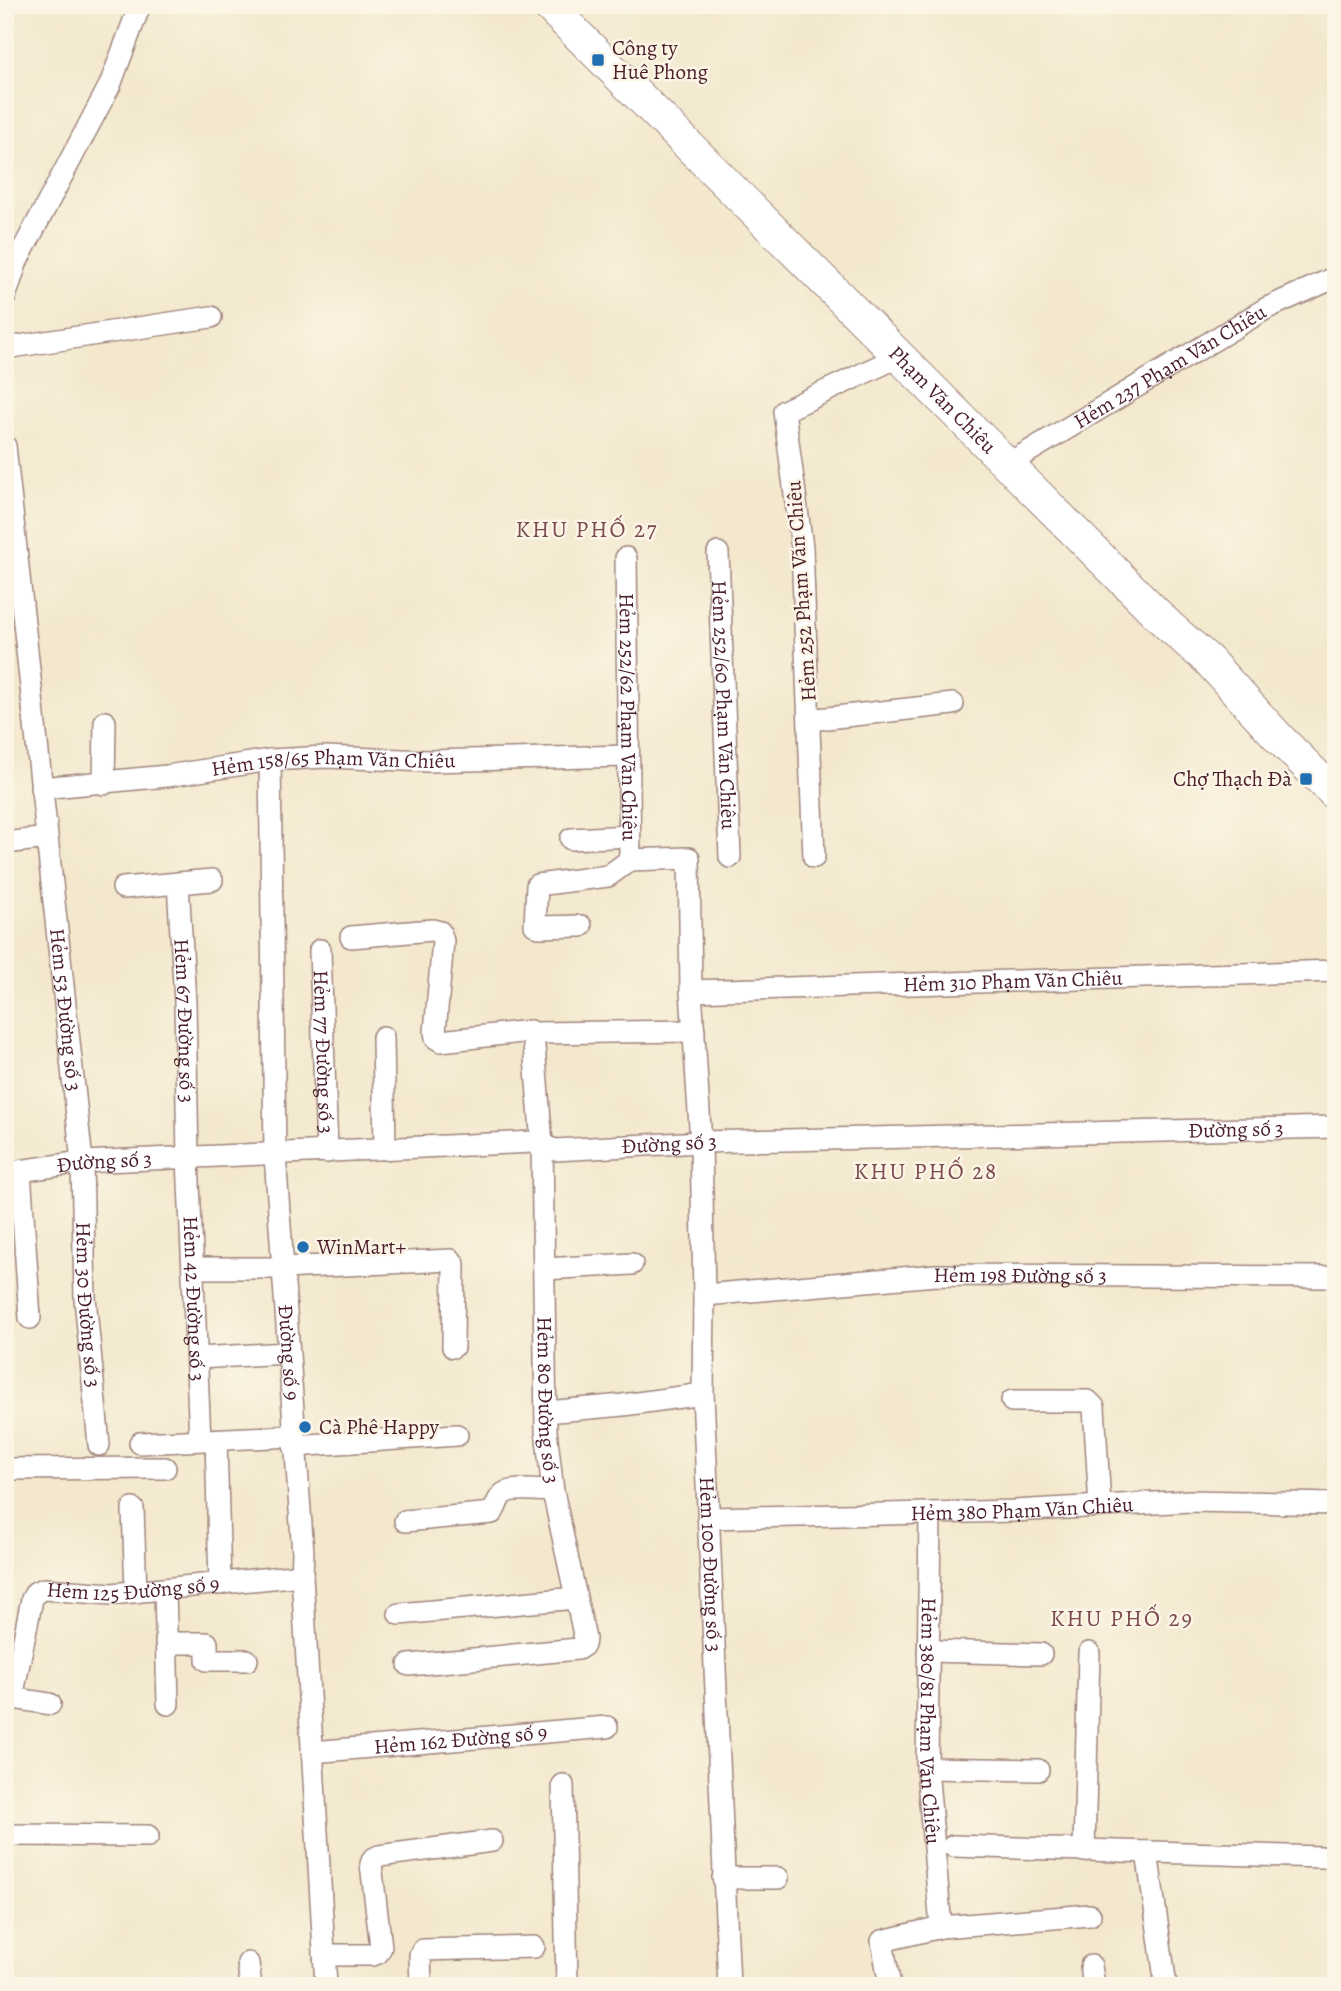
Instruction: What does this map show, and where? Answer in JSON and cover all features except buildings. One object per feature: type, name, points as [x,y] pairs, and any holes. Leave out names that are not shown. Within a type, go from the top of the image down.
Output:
[{"type":"main road","name":"Phạm Văn Chiêu","points":[[548,5],[1169,626],[1208,660],[1278,737],[1335,794]]},
{"type":"street","points":[[5,297],[16,261],[110,85],[141,5]]},
{"type":"street","name":"Hẻm 237 Phạm Văn Chiêu","points":[[1008,464],[1267,307],[1336,277]]},
{"type":"street","points":[[5,348],[211,317]]},
{"type":"street","name":"Hẻm 252 Phạm Văn Chiêu","points":[[814,857],[802,547],[785,411],[900,356]]},
{"type":"street","name":"Hẻm 53 Đường số 3","points":[[5,446],[82,1163]]},
{"type":"street","name":"Hẻm 252/60 Phạm Văn Chiêu","points":[[718,552],[730,858]]},
{"type":"street","name":"Hẻm 252/62 Phạm Văn Chiêu","points":[[625,558],[630,860],[689,858],[691,991]]},
{"type":"street","points":[[809,720],[953,704]]},
{"type":"street","points":[[104,783],[105,722]]},
{"type":"street","name":"Hẻm 158/65 Phạm Văn Chiêu","points":[[41,788],[104,783],[270,760],[325,757],[429,761],[627,756]]},
{"type":"street","name":"Đường số 9","points":[[270,760],[275,1155],[303,1553],[302,1575],[326,1986]]},
{"type":"street","points":[[571,839],[629,836]]},
{"type":"street","points":[[5,842],[48,848]]},
{"type":"street","points":[[581,926],[535,925],[537,885],[608,876],[630,860]]},
{"type":"street","points":[[123,888],[212,880]]},
{"type":"street","name":"Hẻm 67 Đường số 3","points":[[178,884],[185,1002],[188,1159]]},
{"type":"street","points":[[351,937],[432,930],[440,932],[443,941],[435,1032],[436,1038],[442,1041],[530,1031],[694,1031]]},
{"type":"street","name":"Hẻm 77 Đường số 3","points":[[320,950],[327,1152]]},
{"type":"street","name":"Hẻm 310 Phạm Văn Chiêu","points":[[691,991],[1336,971]]},
{"type":"street","points":[[691,991],[701,1142]]},
{"type":"street","name":"Hẻm 80 Đường số 3","points":[[409,1665],[578,1649],[584,1645],[585,1639],[553,1491],[546,1412],[542,1144],[533,1033]]},
{"type":"street","points":[[383,1037],[385,1149]]},
{"type":"street","name":"Đường số 3","points":[[13,1172],[82,1163],[534,1142],[555,1150],[701,1142],[1336,1127]]},
{"type":"street","name":"Hẻm 100 Đường số 3","points":[[701,1142],[703,1394],[729,1986]]},
{"type":"street","name":"Hẻm 42 Đường số 3","points":[[188,1159],[198,1357],[220,1584]]},
{"type":"street","name":"Hẻm 30 Đường số 3","points":[[82,1163],[85,1298],[99,1445]]},
{"type":"street","points":[[13,1172],[30,1318]]},
{"type":"street","points":[[193,1268],[282,1268],[451,1260],[454,1264],[453,1346]]},
{"type":"street","points":[[544,1269],[632,1264]]},
{"type":"street","name":"Hẻm 198 Đường số 3","points":[[704,1296],[936,1275],[1336,1277]]},
{"type":"street","points":[[198,1357],[288,1353]]},
{"type":"street","points":[[546,1412],[703,1394]]},
{"type":"street","points":[[1012,1401],[1088,1401],[1094,1407],[1100,1506]]},
{"type":"street","points":[[140,1443],[457,1435]]},
{"type":"street","points":[[5,1469],[165,1468]]},
{"type":"street","points":[[405,1521],[492,1513],[499,1498],[510,1490],[553,1491]]},
{"type":"street","name":"Hẻm 380 Phạm Văn Chiêu","points":[[709,1518],[930,1513],[1190,1501],[1336,1504]]},
{"type":"street","points":[[133,1509],[136,1592]]},
{"type":"street","name":"Hẻm 380/81 Phạm Văn Chiêu","points":[[930,1513],[927,1768],[941,1927]]},
{"type":"street","name":"Hẻm 125 Đường số 9","points":[[8,1698],[36,1592],[44,1589],[112,1594],[302,1575]]},
{"type":"street","points":[[165,1590],[168,1704]]},
{"type":"street","points":[[399,1614],[576,1598]]},
{"type":"street","points":[[166,1643],[207,1643],[207,1660],[247,1660]]},
{"type":"street","points":[[928,1651],[1041,1654]]},
{"type":"street","points":[[1084,1851],[1089,1653]]},
{"type":"street","points":[[8,1698],[50,1704]]},
{"type":"street","name":"Hẻm 162 Đường số 9","points":[[313,1752],[607,1727]]},
{"type":"street","points":[[927,1768],[1038,1770]]},
{"type":"street","points":[[563,1786],[567,1986]]},
{"type":"street","points":[[5,1835],[148,1836]]},
{"type":"street","points":[[324,1955],[379,1953],[381,1947],[371,1864],[373,1858],[492,1841]]},
{"type":"street","points":[[953,1846],[1322,1857]]},
{"type":"street","points":[[1146,1852],[1166,1986]]},
{"type":"street","points":[[723,1878],[778,1878]]},
{"type":"street","points":[[890,1986],[882,1941],[941,1927],[1090,1915]]},
{"type":"street","points":[[421,1986],[419,1955],[423,1950],[534,1947]]},
{"type":"street","points":[[248,1963],[251,1986]]},
{"type":"place","name":"Công ty Huê Phong","points":[[598,60]]},
{"type":"place","name":"Chợ Thạch Đà","points":[[1306,779]]},
{"type":"place","name":"WinMart+","points":[[303,1247]]},
{"type":"place","name":"Cà Phê Happy","points":[[305,1427]]},
{"type":"district","name":"KHU PHỐ 27","points":[[587,529]]},
{"type":"district","name":"KHU PHỐ 28","points":[[926,1171]]},
{"type":"district","name":"KHU PHỐ 29","points":[[1122,1618]]}]
